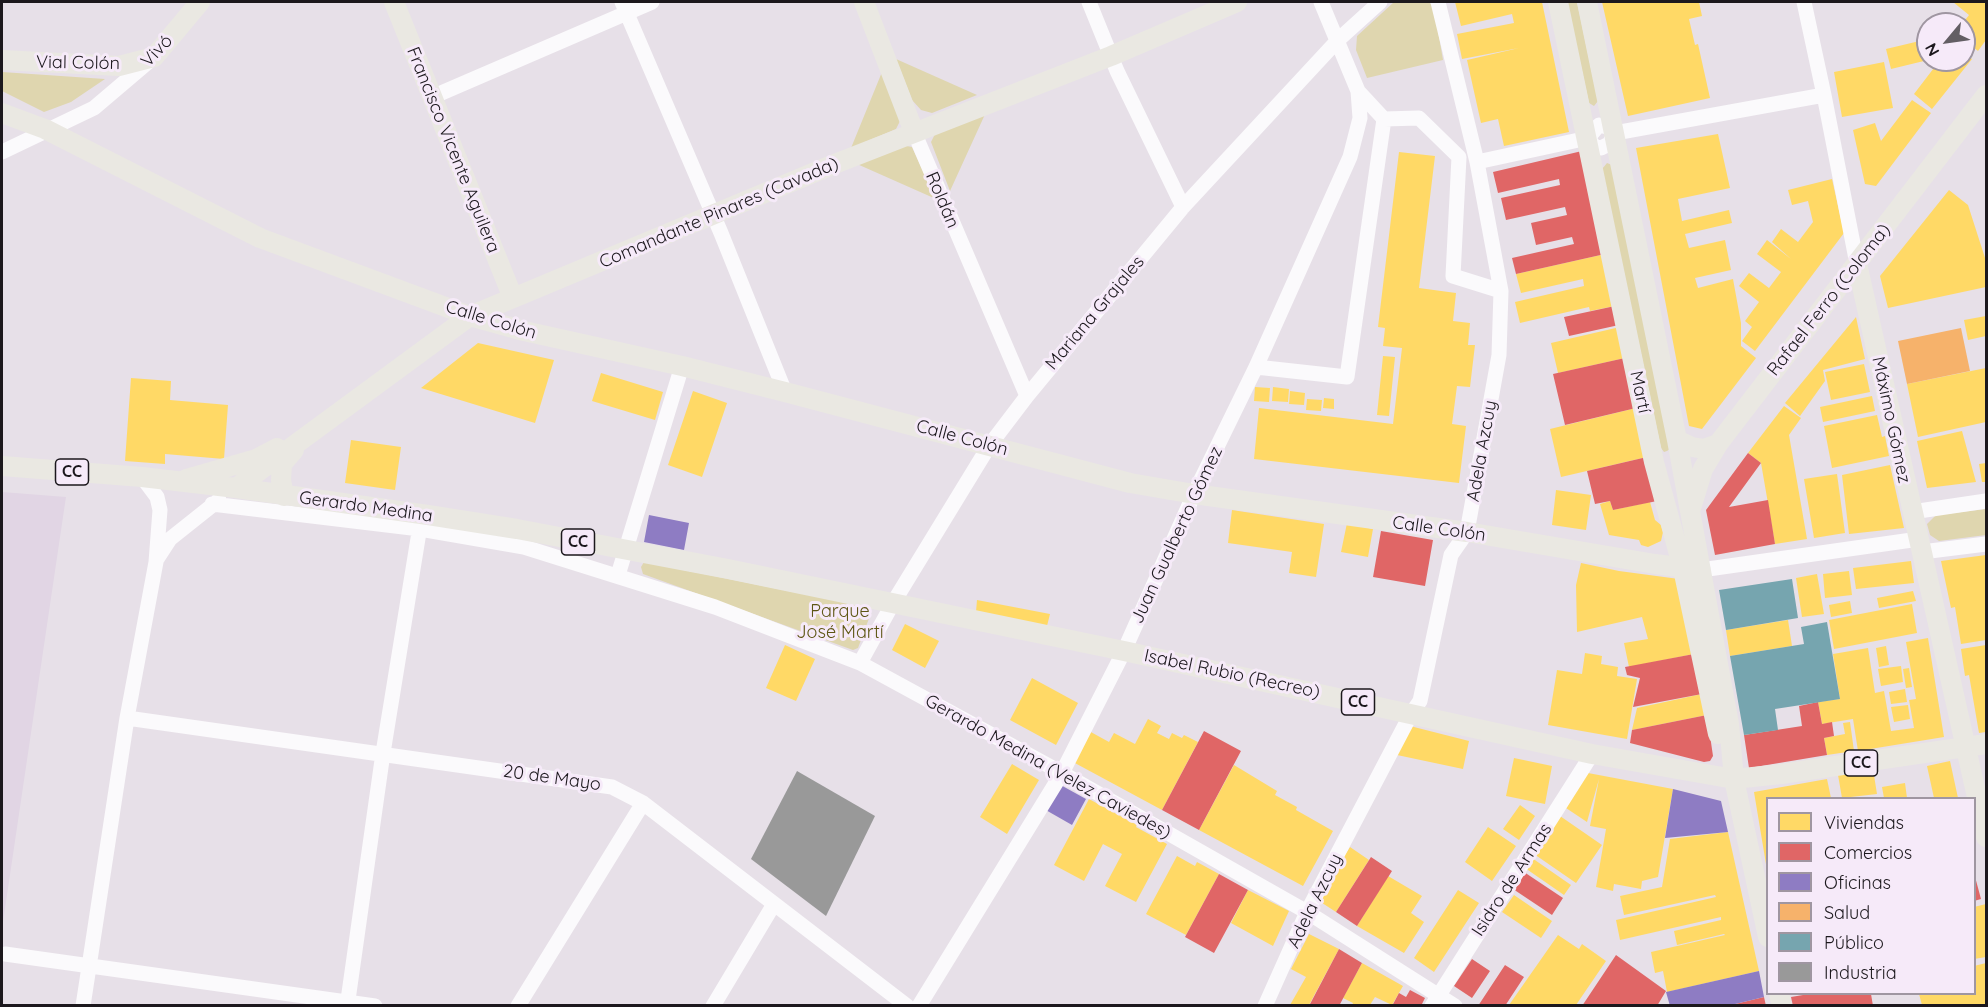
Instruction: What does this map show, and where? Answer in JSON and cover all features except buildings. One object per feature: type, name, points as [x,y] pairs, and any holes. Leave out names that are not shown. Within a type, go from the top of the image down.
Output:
[{"type":"main road","name":"Vivó","points":[[154,57],[200,2]]},
{"type":"main road","name":"Francisco Vicente Aguilera","points":[[394,2],[513,298]]},
{"type":"main road","name":"Roldán","points":[[864,2],[914,132]]},
{"type":"main road","name":"Comandante Pinares (Cavada)","points":[[236,488],[470,316],[914,132],[1111,56],[1238,2]]},
{"type":"main road","name":"Martí","points":[[1558,2],[1654,462],[1677,544],[1692,569]]},
{"type":"main road","name":"Martí","points":[[1587,2],[1677,440],[1689,515],[1692,569],[1729,724],[1734,779],[1766,932]]},
{"type":"main road","name":"Vial Colón","points":[[2,60],[119,66],[154,57]]},
{"type":"main road","name":"Rafael Ferro (Coloma)","points":[[1677,544],[1703,470],[1718,444],[1986,94]]},
{"type":"main road","points":[[2,113],[45,129]]},
{"type":"main road","name":"Calle Colón","points":[[45,129],[260,238],[470,316],[524,331],[682,366],[1130,483],[1467,532],[1692,569]]},
{"type":"main road","name":"Máximo Gómez","points":[[1857,264],[1986,837]]},
{"type":"main road","points":[[177,482],[256,459],[327,422]]},
{"type":"main road","points":[[284,496],[281,480],[282,464],[303,440]]},
{"type":"main road","points":[[1677,440],[1692,447],[1704,449],[1718,444]]},
{"type":"main road","points":[[1654,462],[1683,474],[1703,470]]},
{"type":"main road","name":"Gerardo Medina","points":[[2,466],[142,477],[236,488],[421,522],[517,529],[728,569]]},
{"type":"main road","points":[[1655,564],[1671,552],[1677,544]]},
{"type":"main road","name":"Isabel Rubio (Recreo)","points":[[728,569],[1124,651],[1592,754],[1734,779],[1792,773],[1986,744]]},
{"type":"street","points":[[432,97],[625,7],[652,2]]},
{"type":"street","points":[[1089,2],[1111,56],[1183,207]]},
{"type":"street","name":"Juan Gualberto Gómez","points":[[919,1005],[1062,773],[1124,651],[1194,494],[1256,367],[1350,157],[1360,118],[1358,91],[1321,2]]},
{"type":"street","name":"Mariana Grajales","points":[[860,663],[893,603],[989,446],[1027,396],[1183,207],[1338,40],[1380,2]]},
{"type":"street","name":"Adela Azcuy","points":[[1265,1005],[1307,912],[1420,701],[1451,555],[1467,532],[1499,355],[1501,291],[1477,162],[1438,2]]},
{"type":"street","name":"Máximo Gómez","points":[[1804,2],[1857,264]]},
{"type":"street","points":[[625,7],[714,216],[785,392]]},
{"type":"street","name":"Vivó","points":[[2,152],[45,129],[94,108],[154,57]]},
{"type":"street","points":[[1358,91],[1384,119],[1419,118],[1459,157],[1453,276],[1501,291]]},
{"type":"street","points":[[1477,162],[1588,138],[1599,125],[1615,132],[1824,95]]},
{"type":"street","points":[[1256,367],[1347,377],[1384,119]]},
{"type":"street","name":"Roldán","points":[[914,132],[1027,396]]},
{"type":"street","points":[[618,575],[682,366]]},
{"type":"street","points":[[82,1005],[127,718],[156,562],[160,510],[157,496],[142,477]]},
{"type":"street","points":[[156,562],[170,539],[212,504],[236,488]]},
{"type":"street","points":[[1912,512],[1986,501]]},
{"type":"street","name":"Gerardo Medina","points":[[212,504],[421,522],[524,547],[618,575]]},
{"type":"street","points":[[348,1000],[383,753],[421,522]]},
{"type":"street","name":"Calle Colón","points":[[1692,569],[1920,546],[1986,544]]},
{"type":"street","name":"Gerardo Medina (Velez Caviedes)","points":[[618,575],[715,607],[860,663],[1062,773],[1307,912],[1435,1000],[1455,1005]]},
{"type":"street","name":"20 de Mayo","points":[[127,718],[612,787],[643,803],[907,1005]]},
{"type":"street","name":"Isidro de Armas","points":[[1435,1000],[1592,754]]},
{"type":"street","points":[[518,1005],[643,803]]},
{"type":"street","points":[[713,1005],[774,904]]},
{"type":"street","points":[[5,954],[375,1005]]},
{"type":"shaded area","points":[[2,492],[66,497],[2,929]]},
{"type":"green space","points":[[1394,2],[1429,2],[1434,7],[1443,60],[1367,78],[1356,50],[1357,36]]},
{"type":"green space","points":[[1567,2],[1577,2],[1598,101],[1594,106],[1589,103]]},
{"type":"green space","points":[[896,59],[977,95],[932,113],[921,110],[912,100]]},
{"type":"green space","points":[[2,72],[105,79],[71,102],[44,112],[2,91]]},
{"type":"green space","points":[[882,72],[901,119],[896,129],[851,148]]},
{"type":"green space","points":[[987,110],[950,191],[931,142],[935,134]]},
{"type":"green space","points":[[901,145],[912,147],[936,199],[857,164]]},
{"type":"green space","points":[[1607,163],[1612,165],[1671,448],[1664,452],[1661,448],[1602,169]]},
{"type":"green space","points":[[1986,509],[1986,535],[1939,541],[1930,535],[1927,524],[1936,515]]},
{"type":"green space","name":"Parque José Martí","points":[[644,562],[868,607],[871,613],[858,648],[853,650],[643,574],[641,567]]}]
